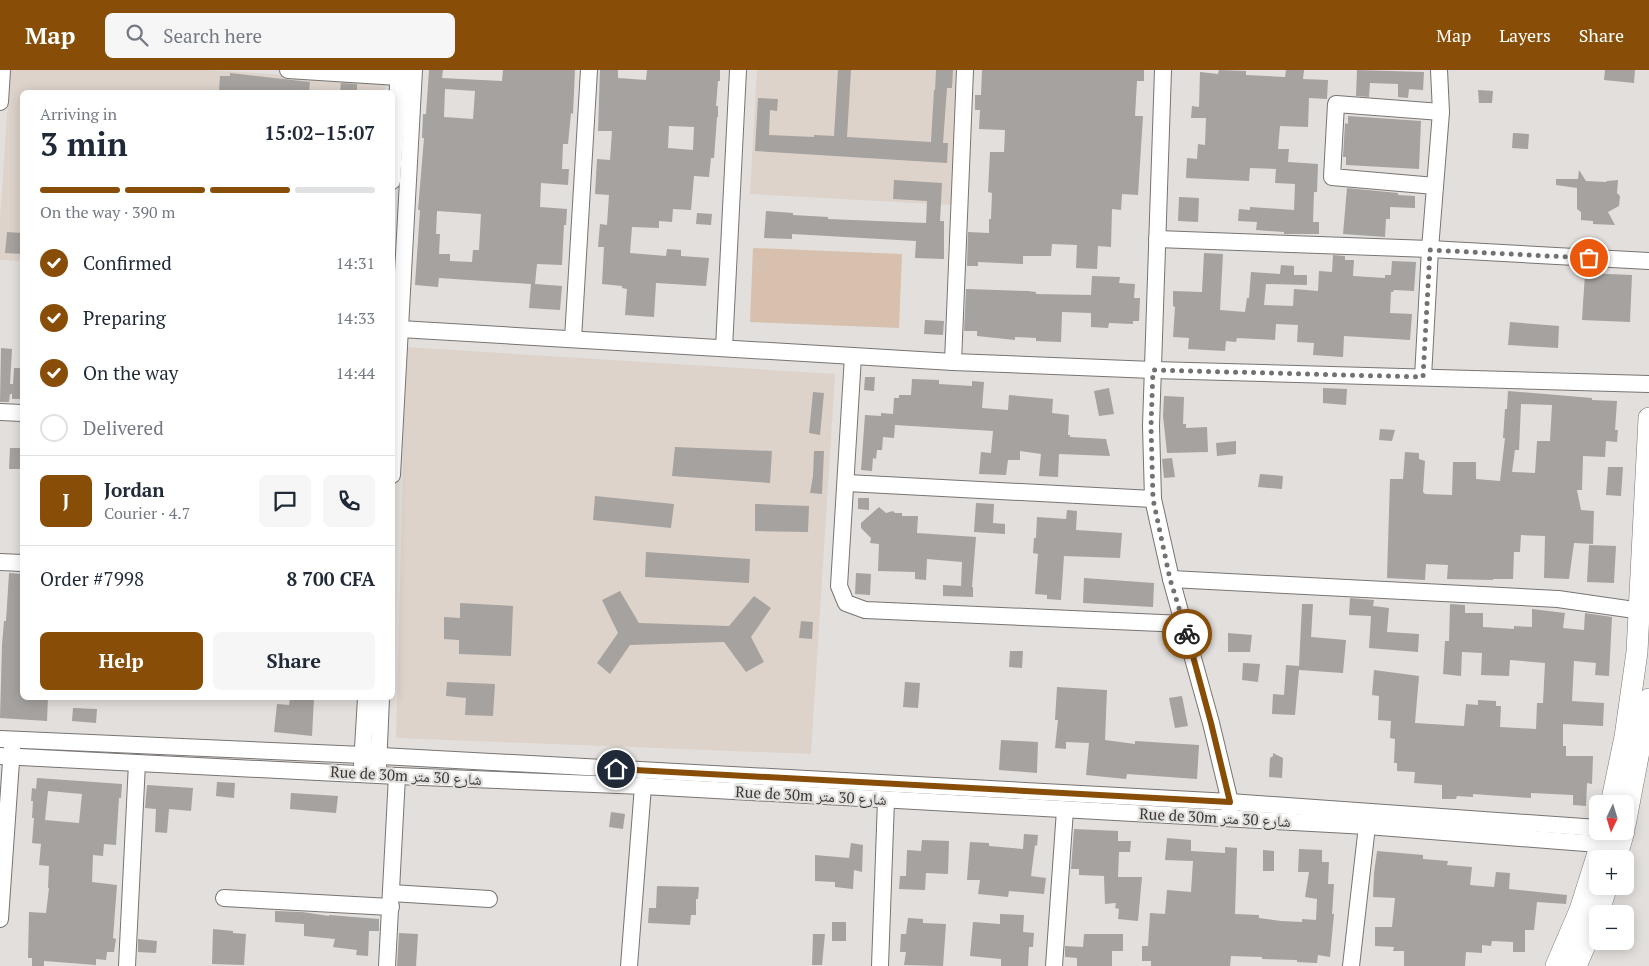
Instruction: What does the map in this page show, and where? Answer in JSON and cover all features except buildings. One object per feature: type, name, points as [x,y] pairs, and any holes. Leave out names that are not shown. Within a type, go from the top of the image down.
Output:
[{"type":"main road","points":[[1613,795],[1633,688],[1644,612],[1649,418]]},
{"type":"main road","points":[[1625,795],[1649,699]]},
{"type":"main road","points":[[1565,965],[1580,910],[1613,840]]},
{"type":"main road","points":[[1565,965],[1589,928]]},
{"type":"street","points":[[0,102],[2,70]]},
{"type":"street","points":[[288,70],[398,73],[395,128]]},
{"type":"street","points":[[395,420],[414,70]]},
{"type":"street","points":[[573,339],[588,70]]},
{"type":"street","points":[[724,348],[738,70]]},
{"type":"street","points":[[952,362],[966,70]]},
{"type":"street","points":[[1163,70],[1151,426],[1153,499],[1170,579],[1211,723],[1230,802],[1231,818]]},
{"type":"street","points":[[1423,377],[1430,250],[1441,112],[1440,70]]},
{"type":"street","points":[[1435,186],[1332,177],[1336,104],[1441,112]]},
{"type":"street","points":[[1157,239],[1430,250],[1649,262]]},
{"type":"street","points":[[400,329],[952,362],[1153,370],[1649,384]]},
{"type":"street","points":[[853,356],[847,483],[839,586],[846,603],[865,610],[1184,624]]},
{"type":"street","points":[[0,412],[20,413]]},
{"type":"street","points":[[847,483],[1153,499]]},
{"type":"street","points":[[0,562],[20,563]]},
{"type":"street","points":[[1170,579],[1558,599],[1644,612]]},
{"type":"street","points":[[366,700],[371,756]]},
{"type":"street","points":[[369,774],[382,700]]},
{"type":"street","points":[[0,919],[6,748]]},
{"type":"street","name":"Rue de 30m شارع 30 متر","points":[[6,748],[371,756],[1230,802],[1589,834]]},
{"type":"street","name":"Rue de 30m شارع 30 متر","points":[[6,748],[137,763],[643,786],[1367,826],[1589,835]]},
{"type":"street","points":[[127,966],[137,763]]},
{"type":"street","points":[[387,966],[397,776]]},
{"type":"street","points":[[629,966],[643,786]]},
{"type":"street","points":[[880,966],[886,800]]},
{"type":"street","points":[[1054,966],[1065,810]]},
{"type":"street","points":[[1351,966],[1367,826]]},
{"type":"street","points":[[224,898],[490,899]]},
{"type":"shaded area","points":[[10,70],[208,70],[386,82],[385,90],[20,90],[20,261],[0,260],[0,220]]},
{"type":"shaded area","points":[[757,70],[958,70],[951,205],[750,194]]},
{"type":"shaded area","points":[[753,248],[902,254],[899,328],[750,322]]},
{"type":"shaded area","points":[[406,347],[835,374],[811,754],[396,738]]},
{"type":"way so far","points":[[1187,634],[1170,579],[1153,499],[1151,426],[1153,370],[1423,377],[1430,250],[1589,258]]},
{"type":"route","points":[[616,769],[1230,802],[1187,634]]}]
